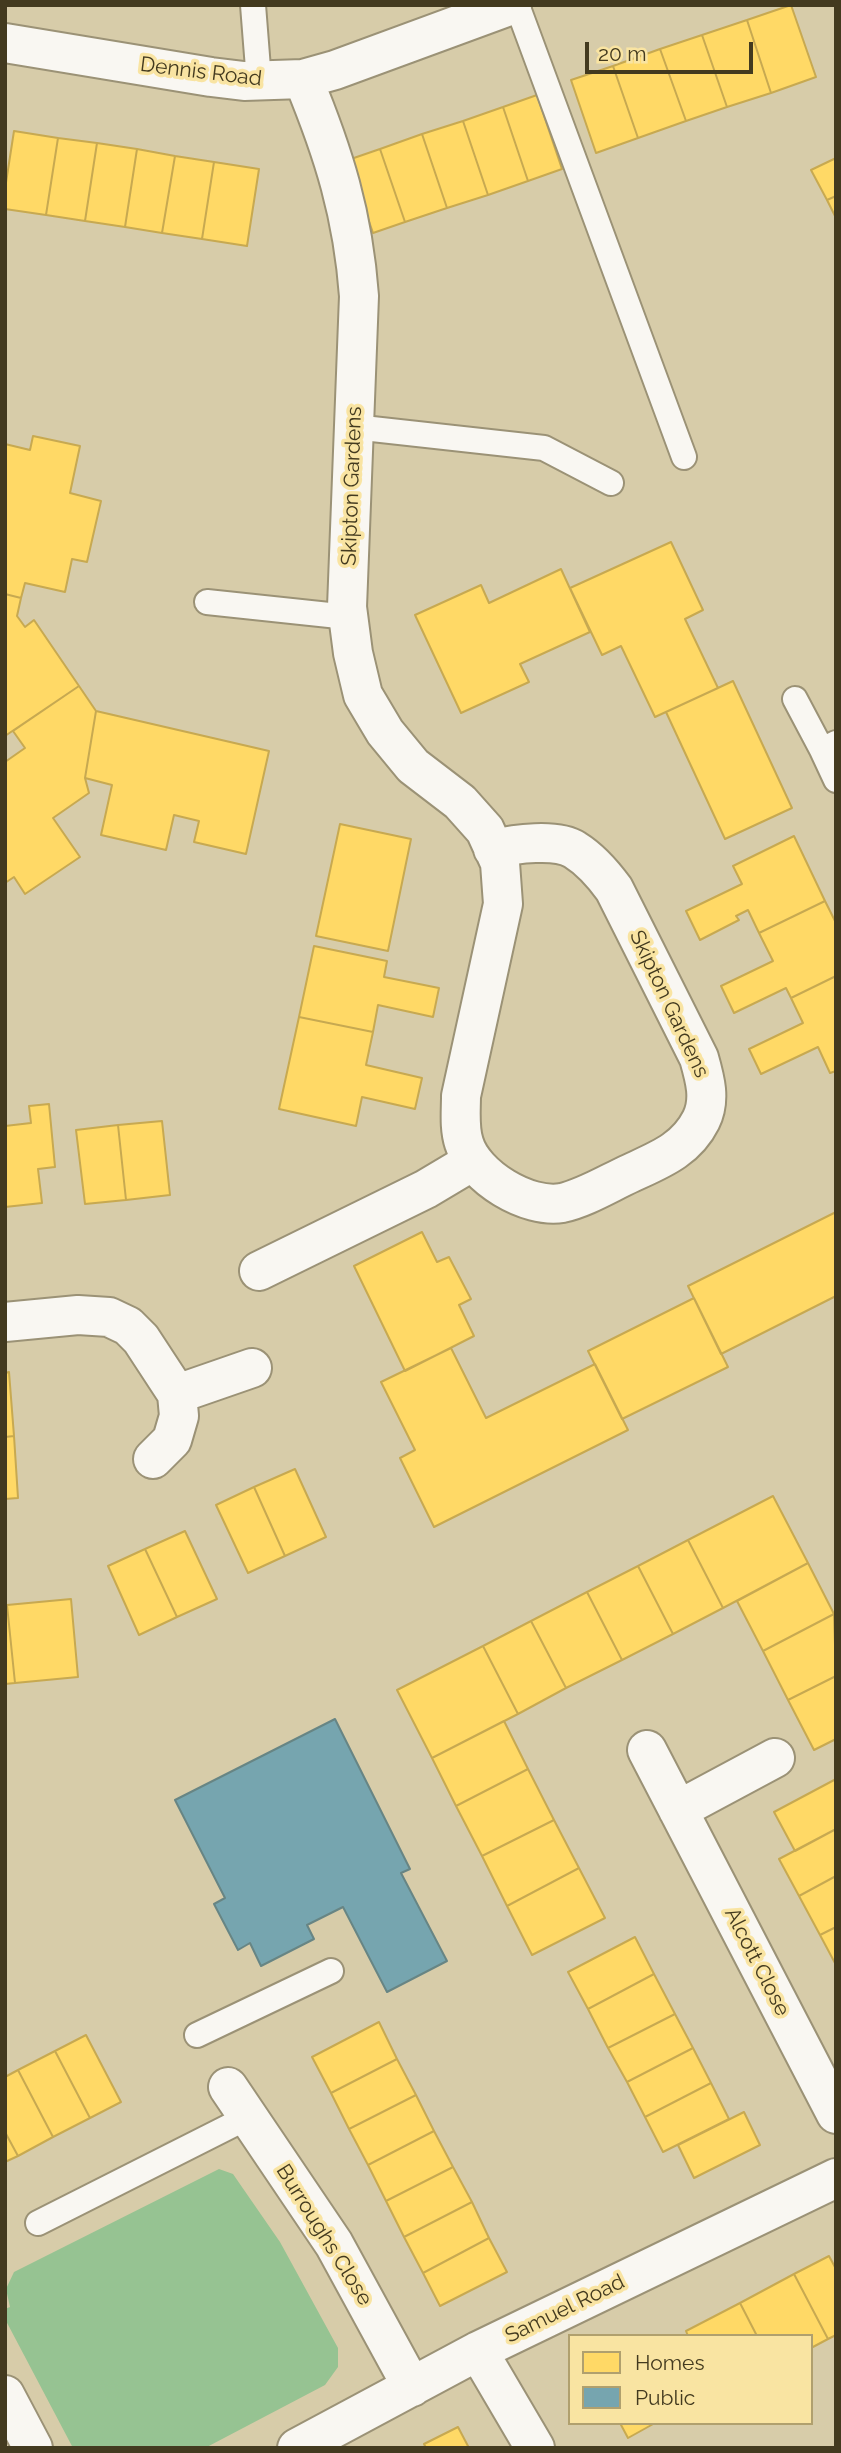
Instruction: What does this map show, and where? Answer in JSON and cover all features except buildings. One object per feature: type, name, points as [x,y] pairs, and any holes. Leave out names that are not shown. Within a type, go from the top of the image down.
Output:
[{"type":"street","name":"Dennis Road","points":[[5,43],[211,77],[259,81],[303,79],[514,5]]},
{"type":"street","name":"Skipton Gardens","points":[[303,79],[327,136],[355,250],[359,296],[348,617],[363,695],[385,732],[413,766],[460,802],[485,831],[493,849],[500,863],[503,904],[461,1096],[460,1121],[464,1144],[481,1171],[506,1190],[530,1200],[561,1203],[671,1154],[689,1140],[703,1118],[707,1088],[699,1058],[614,889],[596,866],[573,847],[544,843],[514,844],[493,849]]},
{"type":"street","points":[[259,1271],[426,1189],[473,1161]]},
{"type":"street","points":[[5,1322],[78,1315],[109,1317],[128,1326],[141,1339],[177,1394],[179,1416],[172,1440],[153,1459]]},
{"type":"street","points":[[177,1394],[252,1368]]},
{"type":"street","name":"Alcott Close","points":[[647,1750],[836,2114]]},
{"type":"street","points":[[678,1810],[775,1758]]},
{"type":"street","name":"Burroughs Close","points":[[238,2102],[334,2244],[412,2387]]},
{"type":"street","name":"Samuel Road","points":[[298,2448],[478,2351],[836,2178]]},
{"type":"street","points":[[478,2351],[535,2448]]},
{"type":"street","points":[[5,2395],[33,2448]]},
{"type":"lane","points":[[253,5],[259,81]]},
{"type":"lane","points":[[514,5],[684,457]]},
{"type":"lane","points":[[354,426],[544,448],[611,483]]},
{"type":"lane","points":[[207,603],[348,617]]},
{"type":"lane","points":[[795,699],[829,746],[836,780]]},
{"type":"lane","points":[[197,2035],[331,1971]]},
{"type":"lane","points":[[38,2223],[238,2102]]},
{"type":"green space","points":[[219,2169],[233,2174],[280,2242],[338,2348],[338,2367],[325,2385],[205,2448],[73,2448],[5,2319],[5,2309],[10,2307],[6,2289],[14,2272]]}]
